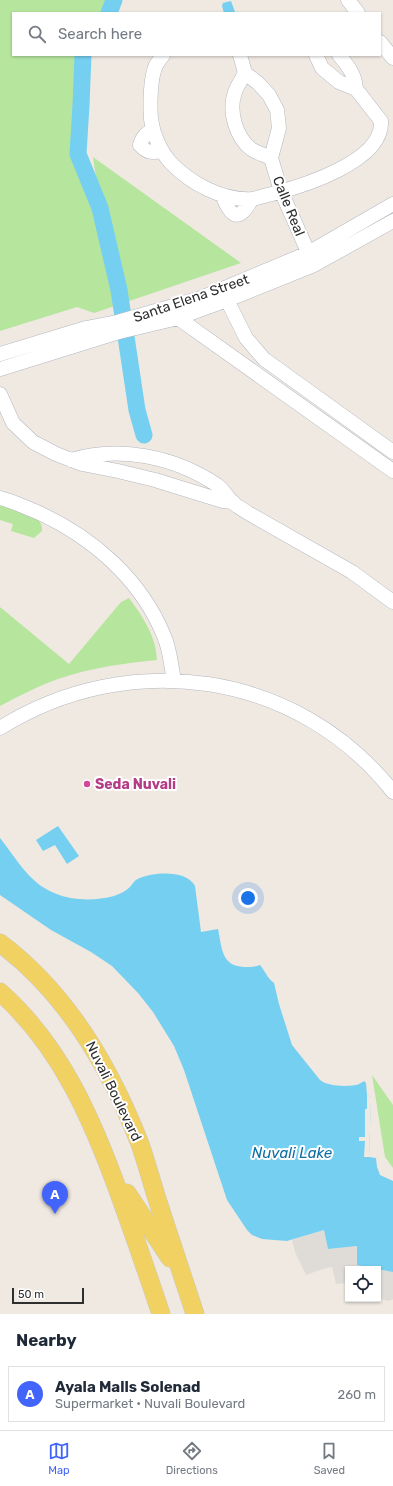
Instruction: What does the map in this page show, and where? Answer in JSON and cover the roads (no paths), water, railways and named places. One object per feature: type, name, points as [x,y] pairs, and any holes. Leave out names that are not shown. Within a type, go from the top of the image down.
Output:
[{"type":"main road","name":"Nuvali Boulevard","points":[[0,943],[25,963],[58,998],[76,1020],[99,1055],[128,1115],[140,1145],[195,1314]]},
{"type":"main road","points":[[0,992],[27,1018],[61,1065],[89,1117],[110,1169],[161,1314]]},
{"type":"main road","points":[[110,1169],[182,1276]]},
{"type":"street","points":[[348,0],[357,12]]},
{"type":"street","points":[[381,43],[393,58]]},
{"type":"street","points":[[162,56],[156,66],[152,86],[150,106],[153,129],[145,134],[141,139],[140,145],[145,151],[154,153],[162,151],[171,162],[188,177],[205,188],[234,198],[252,199],[310,183],[339,170],[374,144],[387,128],[356,89],[339,82],[322,68],[316,56]]},
{"type":"street","points":[[240,56],[245,73]]},
{"type":"street","points":[[340,56],[349,67],[355,80],[356,89]]},
{"type":"street","name":"Calle Real","points":[[271,158],[251,149],[239,134],[233,116],[232,105],[235,92],[245,73],[258,82],[269,95],[277,110],[279,128],[271,158],[281,192],[311,259]]},
{"type":"street","name":"Santa Elena Street","points":[[0,369],[128,325],[311,259],[393,204]]},
{"type":"street","name":"Santa Elena Street","points":[[0,354],[86,328],[128,325],[178,318],[227,300],[393,221]]},
{"type":"street","points":[[227,300],[246,338],[264,359],[393,452]]},
{"type":"street","points":[[178,318],[393,471]]},
{"type":"street","points":[[0,394],[13,423],[33,442],[71,460],[82,464],[148,478],[233,502]]},
{"type":"street","points":[[71,460],[85,456],[121,453],[153,457],[186,467],[219,486],[233,502],[266,524],[352,572],[393,602]]},
{"type":"street","points":[[0,498],[12,501],[65,526],[97,548],[123,572],[140,592],[158,622],[165,638],[174,680]]},
{"type":"street","points":[[0,728],[36,708],[67,696],[117,684],[155,680],[174,680],[237,690],[266,698],[287,706],[322,726],[362,757],[393,792]]},
{"type":"water","points":[[231,1],[235,12],[224,12],[222,6],[223,3]]},
{"type":"water","points":[[58,826],[79,856],[67,864],[55,845],[43,851],[36,840]]},
{"type":"water","name":"Nuvali Lake","points":[[0,838],[37,883],[54,893],[69,898],[99,899],[114,896],[127,890],[136,880],[150,875],[176,875],[184,877],[190,881],[195,886],[201,932],[218,929],[224,954],[231,963],[236,966],[254,967],[260,965],[274,983],[292,1045],[320,1080],[327,1084],[342,1086],[356,1085],[364,1081],[366,1083],[367,1095],[371,1097],[369,1157],[376,1158],[380,1175],[393,1181],[393,1272],[381,1270],[381,1266],[357,1265],[357,1246],[328,1249],[324,1230],[287,1241],[262,1239],[252,1235],[227,1200],[184,1070],[174,1046],[153,1012],[138,993],[112,966],[91,952],[51,930],[0,895]]},
{"type":"waterway","points":[[109,12],[114,0]]},
{"type":"waterway","points":[[83,56],[78,154],[100,208],[119,290],[137,410],[144,435]]},
{"type":"place","name":"Seda Nuvali","points":[[87,784]]},
{"type":"place","name":"Ayala Malls Solenad","points":[[55,1214]]}]
